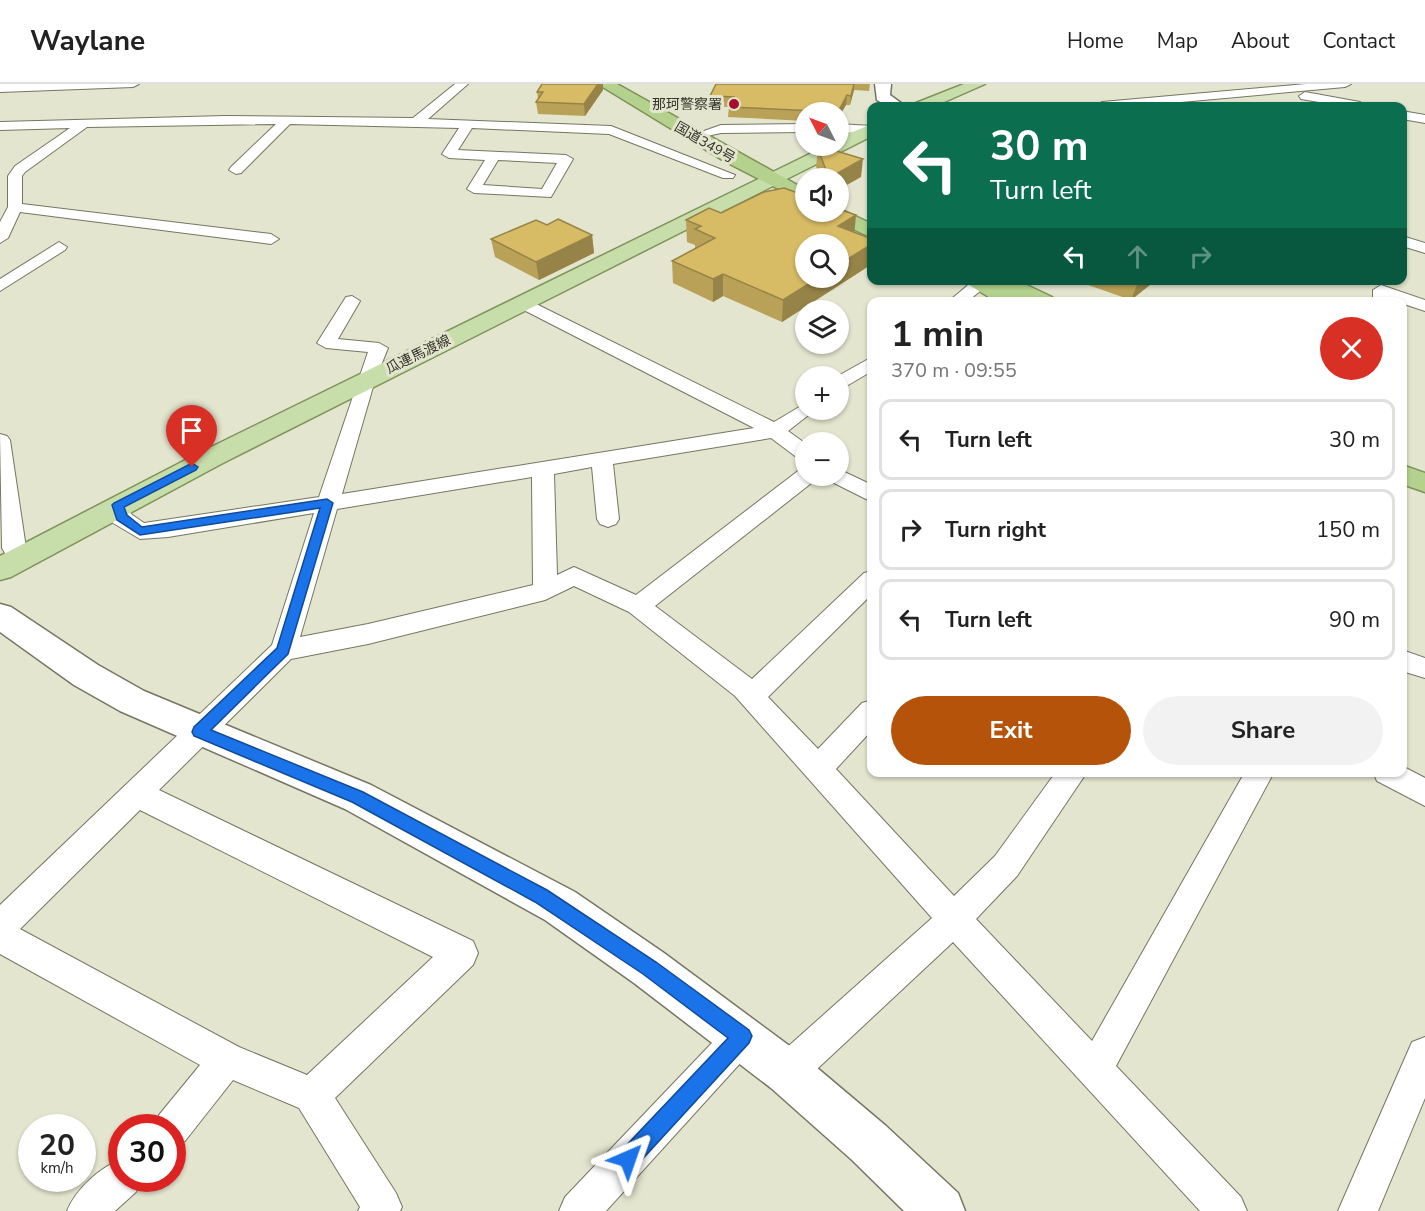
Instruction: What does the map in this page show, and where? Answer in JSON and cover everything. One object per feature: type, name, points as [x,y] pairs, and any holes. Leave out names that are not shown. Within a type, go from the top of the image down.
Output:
[{"type":"highway","name":"国道349号","points":[[606,84],[776,176],[795,182]]},
{"type":"highway","name":"国道349号","points":[[624,84],[707,132],[795,190]]},
{"type":"highway","points":[[849,208],[867,216]]},
{"type":"highway","points":[[849,220],[867,230]]},
{"type":"highway","points":[[988,285],[1007,297]]},
{"type":"highway","points":[[992,285],[1029,297]]},
{"type":"highway","points":[[1407,461],[1425,468]]},
{"type":"highway","points":[[1407,476],[1425,483]]},
{"type":"main road","points":[[932,102],[976,84]]},
{"type":"main road","name":"瓜連馬渡線","points":[[849,141],[867,132]]},
{"type":"main road","name":"瓜連馬渡線","points":[[10,564],[118,505],[817,156]]},
{"type":"street","points":[[0,88],[133,84]]},
{"type":"street","points":[[416,122],[462,84]]},
{"type":"street","points":[[883,84],[882,97],[890,102]]},
{"type":"street","points":[[1136,102],[1254,88],[1345,84]]},
{"type":"street","points":[[1236,102],[1254,88]]},
{"type":"street","points":[[1271,89],[1320,102]]},
{"type":"street","points":[[1407,116],[1425,119]]},
{"type":"street","points":[[0,126],[225,120],[416,122],[611,130],[728,175]]},
{"type":"street","points":[[236,170],[286,121]]},
{"type":"street","points":[[468,124],[449,154],[566,159],[546,194],[474,189],[494,156]]},
{"type":"street","points":[[0,238],[15,207],[15,176],[20,169],[82,125]]},
{"type":"street","points":[[707,132],[721,129],[795,128]]},
{"type":"street","points":[[849,129],[867,130]]},
{"type":"street","points":[[15,207],[271,239]]},
{"type":"street","points":[[1407,243],[1425,248]]},
{"type":"street","points":[[0,286],[59,247]]},
{"type":"street","points":[[963,297],[979,285]]},
{"type":"street","points":[[1381,297],[1381,290],[1400,297]]},
{"type":"street","points":[[1407,299],[1425,306]]},
{"type":"street","points":[[0,927],[283,650],[366,380],[379,348],[326,343],[352,301]]},
{"type":"street","points":[[522,302],[774,431],[795,446]]},
{"type":"street","points":[[849,378],[867,365]]},
{"type":"street","points":[[118,505],[122,518],[140,531],[543,470],[774,431],[795,417]]},
{"type":"street","points":[[0,440],[8,486],[14,548],[10,564]]},
{"type":"street","points":[[602,460],[608,519]]},
{"type":"street","points":[[543,470],[545,591]]},
{"type":"street","points":[[849,482],[867,492]]},
{"type":"street","points":[[638,606],[795,485]]},
{"type":"street","points":[[283,650],[368,634],[545,591],[574,576],[638,606],[752,696],[954,919],[1227,1211]]},
{"type":"street","points":[[752,696],[867,584]]},
{"type":"street","points":[[0,616],[86,675],[132,701],[199,732],[358,797],[549,900],[650,968],[742,1036],[869,1143],[940,1211]]},
{"type":"street","points":[[1407,662],[1425,668]]},
{"type":"street","points":[[818,768],[867,716]]},
{"type":"street","points":[[787,1072],[954,919],[1006,866],[1069,777]]},
{"type":"street","points":[[1095,1070],[1257,777]]},
{"type":"street","points":[[1396,777],[1425,793]]},
{"type":"street","points":[[137,794],[461,953],[312,1095]]},
{"type":"street","points":[[0,936],[227,1060],[312,1095],[383,1210]]},
{"type":"street","points":[[579,1211],[742,1036]]},
{"type":"street","points":[[1358,1211],[1425,1055]]},
{"type":"street","points":[[183,1114],[227,1060]]},
{"type":"street","points":[[87,1211],[108,1191]]},
{"type":"building","points":[[542,84],[598,84],[584,104],[536,102],[543,92],[537,92]]},
{"type":"building","points":[[716,84],[854,84],[851,96],[847,95],[843,102],[795,102],[795,110],[729,107],[734,97],[710,96]]},
{"type":"building","points":[[849,155],[863,159],[847,168],[825,168],[821,156]]},
{"type":"building","points":[[784,188],[795,192],[795,222],[845,222],[838,226],[867,237],[867,247],[849,258],[849,234],[795,234],[795,288],[802,288],[783,300],[723,274],[713,279],[672,261],[715,238],[695,229],[701,226],[686,220],[709,208],[721,213],[764,192]]},
{"type":"building","points":[[849,213],[856,215],[849,219]]},
{"type":"building","points":[[558,219],[592,235],[536,262],[491,239],[536,220],[547,225]]},
{"type":"place","name":"那珂警察署","points":[[734,104]]},
{"type":"route","points":[[192,467],[118,505],[122,518],[140,531],[168,529],[327,503],[283,650],[199,732],[358,797],[560,906],[650,968],[742,1036],[628,1159]]}]
